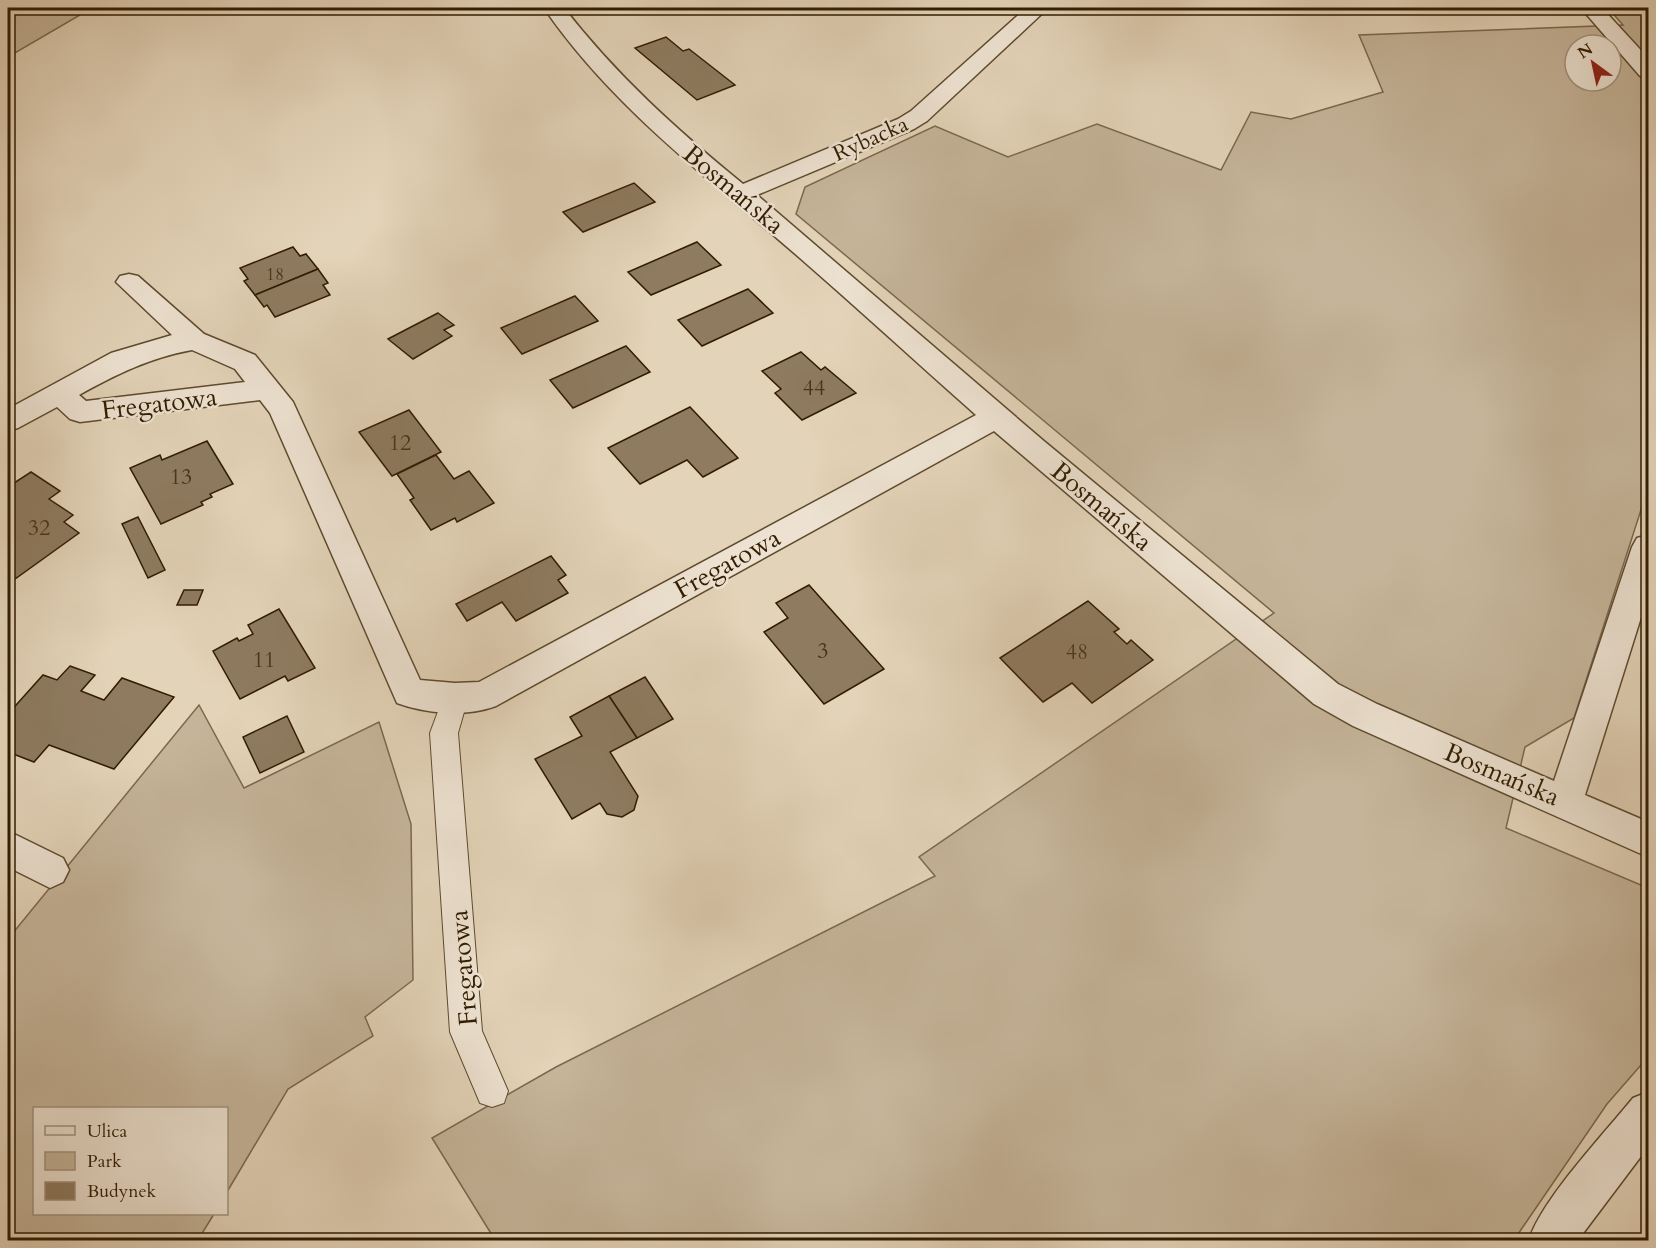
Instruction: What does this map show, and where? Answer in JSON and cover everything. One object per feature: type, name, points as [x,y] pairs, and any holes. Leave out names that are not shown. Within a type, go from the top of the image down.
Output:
[{"type":"street","name":"Bosmańska","points":[[554,8],[570,30],[650,118],[801,245],[996,417],[1326,694],[1365,715],[1648,840]]},
{"type":"street","name":"Rybacka","points":[[739,194],[906,124],[919,116],[1038,8]]},
{"type":"street","points":[[1591,8],[1648,71]]},
{"type":"street","name":"Fregatowa","points":[[129,282],[194,340],[245,362],[283,409],[408,693],[455,698],[484,696],[996,417]]},
{"type":"street","points":[[8,421],[121,360],[167,345],[194,340]]},
{"type":"street","name":"Fregatowa","points":[[59,393],[80,412],[266,389]]},
{"type":"street","points":[[1565,802],[1648,547]]},
{"type":"street","points":[[8,848],[50,870]]},
{"type":"street","points":[[1551,1240],[1578,1201],[1648,1113]]},
{"type":"lane","name":"Fregatowa","points":[[455,698],[444,733],[466,1032],[492,1091]]},
{"type":"green space","points":[[8,8],[92,8],[8,57]]},
{"type":"green space","points":[[1608,8],[1648,8],[1648,488],[1574,718],[1525,747],[1506,828],[1648,888],[1648,1057],[1607,1104],[1514,1240],[495,1240],[432,1138],[556,1067],[935,876],[919,857],[1274,613],[796,214],[805,187],[935,126],[1008,157],[1097,124],[1221,170],[1251,112],[1291,119],[1383,92],[1359,35],[1623,25]]},
{"type":"green space","points":[[199,705],[244,788],[379,722],[411,824],[413,980],[365,1017],[373,1036],[288,1089],[228,1190],[228,1107],[33,1107],[33,1215],[213,1215],[198,1240],[8,1240],[8,939]]},
{"type":"building","points":[[666,37],[683,51],[689,49],[735,85],[697,100],[635,48]]},
{"type":"building","points":[[634,183],[655,202],[583,232],[563,212]]},
{"type":"building","points":[[697,242],[721,265],[651,295],[628,272]]},
{"type":"building","points":[[293,247],[300,256],[306,254],[318,269],[255,295],[244,281],[248,279],[240,268]]},
{"type":"building","points":[[318,269],[328,283],[323,285],[330,295],[275,317],[267,305],[264,307],[255,295]]},
{"type":"building","points":[[748,289],[773,313],[702,346],[678,320]]},
{"type":"building","points":[[575,296],[598,321],[522,354],[501,328]]},
{"type":"building","points":[[438,313],[454,325],[444,330],[452,336],[413,359],[388,339]]},
{"type":"building","points":[[626,346],[650,372],[573,408],[550,380]]},
{"type":"building","points":[[801,352],[821,370],[825,367],[856,393],[802,420],[775,393],[781,389],[762,371]]},
{"type":"building","points":[[690,407],[738,458],[703,477],[687,460],[640,484],[608,448]]},
{"type":"building","points":[[409,410],[441,452],[392,476],[359,432]]},
{"type":"building","points":[[207,441],[233,484],[210,494],[212,497],[201,502],[203,505],[161,524],[130,468],[160,455],[162,460]]},
{"type":"building","points":[[436,455],[454,479],[469,471],[494,503],[457,522],[455,518],[431,530],[410,500],[414,498],[397,474]]},
{"type":"building","points":[[31,472],[60,491],[49,499],[73,515],[64,522],[79,533],[8,584],[8,487]]},
{"type":"building","points":[[138,517],[165,570],[148,578],[122,524]]},
{"type":"building","points":[[551,556],[566,575],[558,580],[568,593],[516,621],[502,602],[467,621],[456,604]]},
{"type":"building","points":[[809,585],[884,669],[824,704],[764,632],[788,618],[776,603]]},
{"type":"building","points":[[184,590],[203,590],[197,605],[177,605]]},
{"type":"building","points":[[1088,601],[1119,629],[1114,632],[1127,644],[1131,640],[1153,660],[1092,703],[1072,683],[1043,702],[1000,658]]},
{"type":"building","points":[[279,609],[315,668],[288,681],[285,676],[240,699],[213,651],[237,638],[239,641],[253,634],[248,625]]},
{"type":"building","points":[[70,666],[95,675],[81,691],[104,700],[122,678],[174,697],[114,769],[49,745],[34,762],[8,752],[8,714],[43,675],[57,680]]},
{"type":"building","points":[[645,677],[673,719],[637,738],[609,696]]},
{"type":"building","points":[[609,696],[637,738],[610,752],[638,796],[634,810],[622,817],[607,814],[600,803],[572,819],[535,759],[582,736],[570,717]]},
{"type":"building","points":[[287,716],[304,752],[260,773],[243,737]]}]
